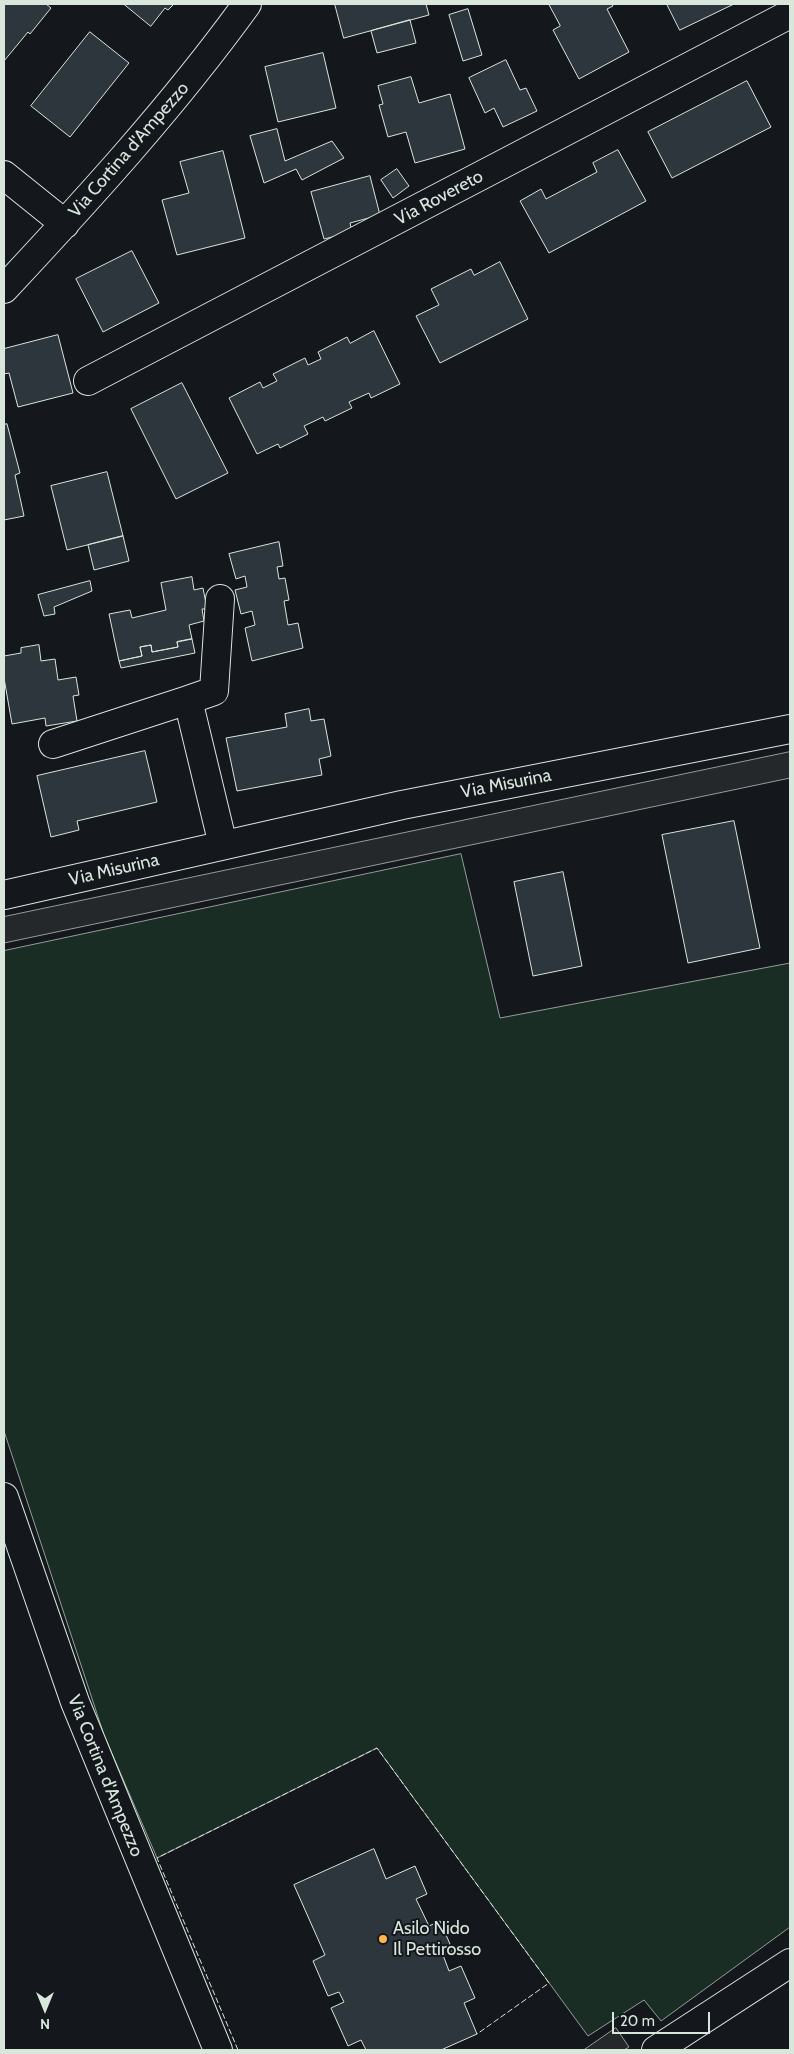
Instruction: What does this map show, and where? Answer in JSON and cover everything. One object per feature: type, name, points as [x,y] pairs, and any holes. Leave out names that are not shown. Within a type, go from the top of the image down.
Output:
[{"type":"street","name":"Via Cortina d'Ampezzo","points":[[4,289],[65,224],[204,63],[248,4]]},
{"type":"street","name":"Via Rovereto","points":[[88,381],[790,14]]},
{"type":"street","points":[[4,174],[65,224]]},
{"type":"street","points":[[53,744],[214,691],[220,599]]},
{"type":"street","points":[[188,700],[223,844]]},
{"type":"street","name":"Via Misurina","points":[[4,895],[402,805],[790,729]]},
{"type":"street","name":"Via Cortina d'Ampezzo","points":[[4,1497],[75,1702],[218,2050]]},
{"type":"street","points":[[656,2050],[790,1962]]},
{"type":"green space","points":[[461,854],[500,1018],[790,963],[790,1927],[661,2021],[644,2000],[588,2036],[377,1748],[157,1858],[104,1735],[4,1431],[4,951]]},
{"type":"shaded area","points":[[790,752],[790,778],[4,943],[4,917]]},
{"type":"shaded area","points":[[616,2028],[629,2047],[624,2050],[584,2050]]},
{"type":"building","points":[[4,4],[46,4],[51,8],[30,34],[28,32],[4,61]]},
{"type":"building","points":[[124,4],[174,4],[168,10],[165,8],[151,26]]},
{"type":"building","points":[[335,4],[426,4],[429,15],[344,38]]},
{"type":"building","points":[[549,4],[612,4],[613,6],[607,9],[629,52],[579,79],[553,30],[560,26]]},
{"type":"building","points":[[667,4],[734,4],[680,30]]},
{"type":"building","points":[[468,9],[482,55],[463,61],[449,15]]},
{"type":"building","points":[[410,20],[416,43],[377,53],[371,31]]},
{"type":"building","points":[[90,32],[129,63],[70,137],[31,106]]},
{"type":"building","points":[[323,53],[336,108],[278,122],[265,67]]},
{"type":"building","points":[[506,60],[520,90],[526,88],[537,111],[503,127],[494,108],[485,113],[469,78]]},
{"type":"building","points":[[411,77],[419,103],[450,94],[465,149],[415,163],[406,132],[388,137],[379,105],[383,104],[378,86]]},
{"type":"building","points":[[747,81],[771,127],[672,178],[648,132]]},
{"type":"building","points":[[277,129],[285,161],[332,141],[344,158],[302,180],[296,169],[264,183],[250,136]]},
{"type":"building","points":[[618,150],[646,201],[549,253],[520,201],[541,189],[546,199],[597,172],[593,163]]},
{"type":"building","points":[[223,151],[245,238],[177,255],[162,200],[189,193],[180,162]]},
{"type":"building","points":[[397,169],[409,186],[393,198],[381,180]]},
{"type":"building","points":[[370,176],[380,215],[350,223],[352,232],[324,239],[311,192]]},
{"type":"building","points":[[132,251],[159,303],[103,332],[76,279]]},
{"type":"building","points":[[500,262],[528,319],[440,363],[416,316],[439,305],[431,289],[471,269],[474,275]]},
{"type":"building","points":[[374,331],[400,384],[371,398],[369,393],[349,402],[352,408],[325,421],[323,417],[304,426],[308,434],[280,448],[278,444],[257,454],[229,398],[260,382],[263,388],[277,381],[273,374],[305,358],[308,365],[321,359],[318,352],[347,337],[350,343]]},
{"type":"building","points":[[58,335],[73,393],[18,407],[9,373],[4,374],[4,349]]},
{"type":"building","points":[[182,383],[228,473],[176,499],[131,409]]},
{"type":"building","points":[[7,424],[20,473],[15,475],[24,516],[4,520],[4,425]]},
{"type":"building","points":[[107,472],[123,536],[67,550],[51,486]]},
{"type":"building","points":[[123,536],[129,561],[94,570],[88,545]]},
{"type":"building","points":[[279,542],[283,566],[277,567],[279,579],[285,578],[289,600],[284,601],[288,625],[298,623],[303,648],[252,661],[245,628],[255,625],[252,611],[241,614],[235,590],[247,587],[245,576],[236,579],[229,554]]},
{"type":"building","points":[[192,577],[194,590],[203,588],[207,609],[202,609],[204,621],[189,625],[192,639],[177,642],[178,647],[152,652],[151,645],[140,647],[142,656],[119,661],[109,614],[130,610],[132,618],[166,610],[161,583]]},
{"type":"building","points":[[90,581],[92,591],[54,607],[55,614],[44,616],[38,595]]},
{"type":"building","points":[[192,639],[195,653],[121,668],[119,661],[142,656],[140,647],[151,645],[152,652],[178,647],[177,642]]},
{"type":"building","points":[[39,645],[41,661],[55,659],[58,680],[76,677],[79,695],[73,696],[77,721],[46,726],[45,718],[12,724],[4,678],[4,656],[21,653],[21,648]]},
{"type":"building","points":[[309,709],[311,721],[324,719],[331,756],[319,759],[322,775],[237,791],[226,738],[287,727],[285,714]]},
{"type":"building","points":[[145,751],[157,802],[77,821],[79,830],[51,837],[37,776]]},
{"type":"building","points":[[734,821],[760,948],[688,963],[662,835]]},
{"type":"building","points":[[563,872],[582,966],[533,976],[514,882]]},
{"type":"building","name":"Asilo Nido Il Pettirosso","points":[[374,1849],[386,1879],[415,1866],[427,1894],[416,1899],[429,1926],[440,1921],[453,1951],[443,1955],[449,1971],[461,1966],[475,1998],[464,2003],[477,2034],[441,2050],[366,2050],[361,2040],[348,2046],[331,2008],[344,2002],[339,1992],[328,1996],[313,1961],[325,1955],[294,1885]]},
{"type":"fence","points":[[238,2050],[157,1858],[377,1748],[549,1983],[477,2034]]},
{"type":"place","name":"Asilo Nido Il Pettirosso","points":[[383,1939]]}]
